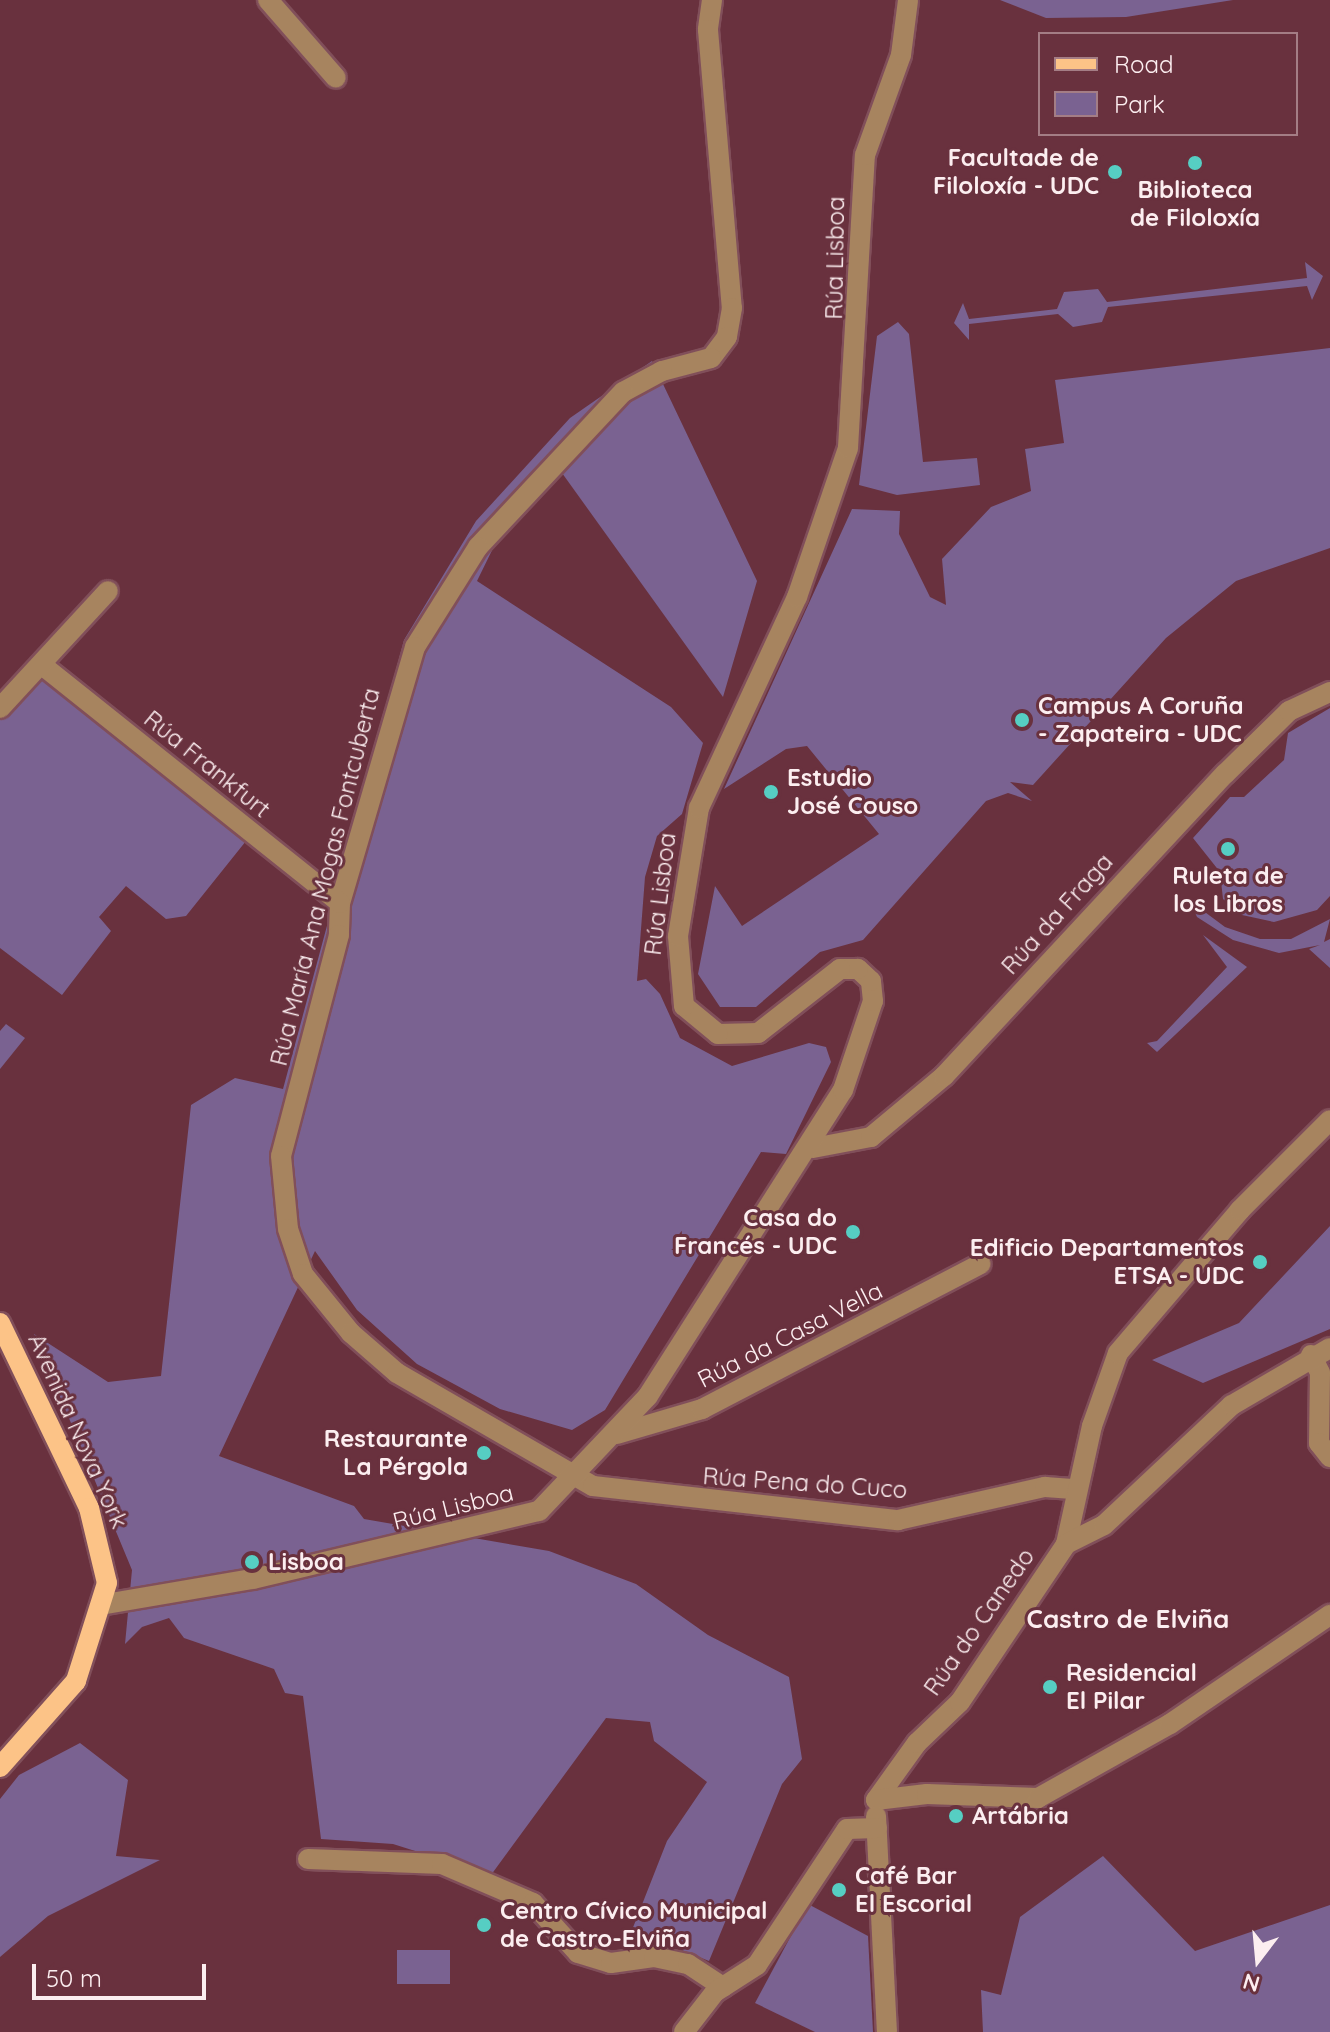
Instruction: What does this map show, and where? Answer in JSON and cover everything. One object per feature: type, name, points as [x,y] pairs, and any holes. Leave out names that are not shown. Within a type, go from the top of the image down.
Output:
[{"type":"main road","name":"Avenida Nova York","points":[[0,1323],[89,1508],[106,1562],[106,1604],[76,1681],[0,1767]]},
{"type":"street","points":[[268,0],[336,78]]},
{"type":"street","name":"Rúa María Ana Mogas Fontcuberta","points":[[577,1479],[397,1373],[351,1333],[303,1274],[283,1202],[281,1156],[339,935],[340,903],[399,686],[455,577],[526,490],[623,392],[662,371],[711,358],[727,337],[732,308],[708,30],[712,0]]},
{"type":"street","name":"Rúa Lisboa","points":[[106,1604],[145,1602],[505,1524],[539,1511],[577,1479],[617,1434],[813,1148],[852,1067],[873,1001],[871,981],[858,969],[840,969],[758,1033],[718,1034],[684,1006],[678,936],[699,808],[797,597],[848,448],[865,155],[901,55],[908,0]]},
{"type":"street","points":[[0,708],[108,591]]},
{"type":"street","name":"Rúa Frankfurt","points":[[42,665],[340,903]]},
{"type":"street","name":"Rúa da Fraga","points":[[813,1148],[871,1137],[944,1076],[1236,763],[1289,711],[1330,692]]},
{"type":"street","points":[[1066,1544],[1076,1489],[1118,1353],[1240,1210],[1330,1120]]},
{"type":"street","name":"Rúa da Casa Vella","points":[[617,1434],[702,1409],[981,1264]]},
{"type":"street","points":[[1320,1351],[1319,1443],[1330,1457]]},
{"type":"street","name":"Rúa do Canedo","points":[[876,1800],[917,1743],[960,1702],[1066,1544],[1104,1525],[1232,1405],[1320,1351]]},
{"type":"street","name":"Rúa Pena do Cuco","points":[[577,1479],[675,1499],[803,1505],[898,1520],[1045,1487],[1076,1489]]},
{"type":"street","points":[[887,2032],[876,1800],[927,1794],[1038,1798],[1170,1724],[1330,1615]]},
{"type":"street","points":[[684,2032],[723,1987],[757,1965],[847,1829],[877,1828]]},
{"type":"street","points":[[308,1859],[442,1864],[533,1903],[578,1953],[611,1963],[654,1957],[688,1964],[723,1987]]},
{"type":"green space","points":[[1000,0],[1233,0],[1126,17],[1046,18]]},
{"type":"green space","points":[[1305,262],[1323,276],[1312,300],[1307,286],[1108,307],[1102,322],[1073,327],[1058,314],[969,324],[969,340],[954,323],[963,303],[969,319],[1057,309],[1064,292],[1098,289],[1107,302],[1307,278]]},
{"type":"green space","points":[[898,322],[909,334],[923,462],[977,458],[980,485],[897,495],[859,485],[877,336]]},
{"type":"green space","points":[[1330,348],[1330,548],[1236,581],[1166,638],[1033,785],[1010,782],[1032,801],[1008,793],[986,801],[863,940],[820,952],[756,1007],[720,1007],[698,974],[715,886],[742,926],[879,834],[807,746],[786,749],[724,789],[852,509],[900,511],[899,534],[930,597],[946,605],[942,559],[991,507],[1031,491],[1025,449],[1064,443],[1055,380]]},
{"type":"green space","points":[[652,361],[757,581],[723,697],[562,473],[501,532],[477,581],[671,707],[703,743],[682,814],[657,836],[645,877],[637,981],[646,979],[660,994],[680,1038],[732,1066],[809,1043],[826,1047],[831,1062],[786,1154],[761,1152],[605,1410],[572,1430],[500,1409],[417,1364],[357,1310],[315,1251],[219,1456],[354,1506],[364,1519],[549,1551],[636,1584],[708,1635],[789,1677],[802,1759],[782,1784],[709,1961],[632,1930],[667,1841],[707,1782],[654,1741],[650,1722],[606,1718],[491,1875],[393,1844],[321,1839],[303,1696],[285,1693],[274,1669],[184,1638],[169,1618],[142,1627],[125,1644],[132,1570],[34,1334],[108,1382],[161,1376],[191,1105],[235,1078],[283,1089],[404,640],[476,521],[570,418]]},
{"type":"green space","points":[[41,678],[250,836],[186,916],[166,919],[126,886],[99,917],[111,931],[62,995],[0,948],[0,715]]},
{"type":"green space","points":[[1330,708],[1330,896],[1317,910],[1274,922],[1242,915],[1223,899],[1220,872],[1193,838],[1230,797],[1244,797],[1284,760],[1288,733]]},
{"type":"green space","points":[[1190,901],[1225,927],[1260,939],[1291,939],[1330,919],[1324,942],[1330,939],[1330,968],[1309,949],[1320,945],[1279,953],[1233,940],[1197,917]]},
{"type":"green space","points":[[1203,935],[1247,967],[1157,1052],[1147,1043],[1157,1041],[1227,967]]},
{"type":"green space","points":[[6,1024],[25,1038],[0,1069],[0,1031]]},
{"type":"green space","points":[[1330,1226],[1330,1329],[1203,1383],[1152,1360],[1239,1323]]},
{"type":"green space","points":[[80,1743],[128,1780],[116,1856],[160,1860],[48,1916],[0,1957],[0,1799],[19,1775]]},
{"type":"green space","points":[[1103,1856],[1195,1951],[1330,1905],[1330,2032],[983,2032],[981,1990],[1001,1995],[1020,1917]]},
{"type":"green space","points":[[808,1904],[868,1936],[873,2032],[815,2032],[755,2003]]},
{"type":"green space","points":[[397,1950],[450,1950],[450,1984],[397,1984]]},
{"type":"place","name":"Biblioteca de Filoloxía","points":[[1195,163]]},
{"type":"place","name":"Facultade de Filoloxía - UDC","points":[[1115,172]]},
{"type":"place","name":"Campus A Coruña - Zapateira - UDC","points":[[1022,720]]},
{"type":"place","name":"Estudio José Couso","points":[[771,792]]},
{"type":"place","name":"Ruleta de los Libros","points":[[1228,849]]},
{"type":"place","name":"Casa do Francés - UDC","points":[[853,1232]]},
{"type":"place","name":"Edificio Departamentos ETSA - UDC","points":[[1260,1262]]},
{"type":"place","name":"Restaurante La Pérgola","points":[[484,1453]]},
{"type":"place","name":"Lisboa","points":[[252,1562]]},
{"type":"place","name":"Residencial El Pilar","points":[[1050,1687]]},
{"type":"place","name":"Artábria","points":[[956,1816]]},
{"type":"place","name":"Café Bar El Escorial","points":[[839,1890]]},
{"type":"place","name":"Centro Cívico Municipal de Castro-Elviña","points":[[484,1925]]},
{"type":"district","name":"Castro de Elviña","points":[[1128,1619]]}]
